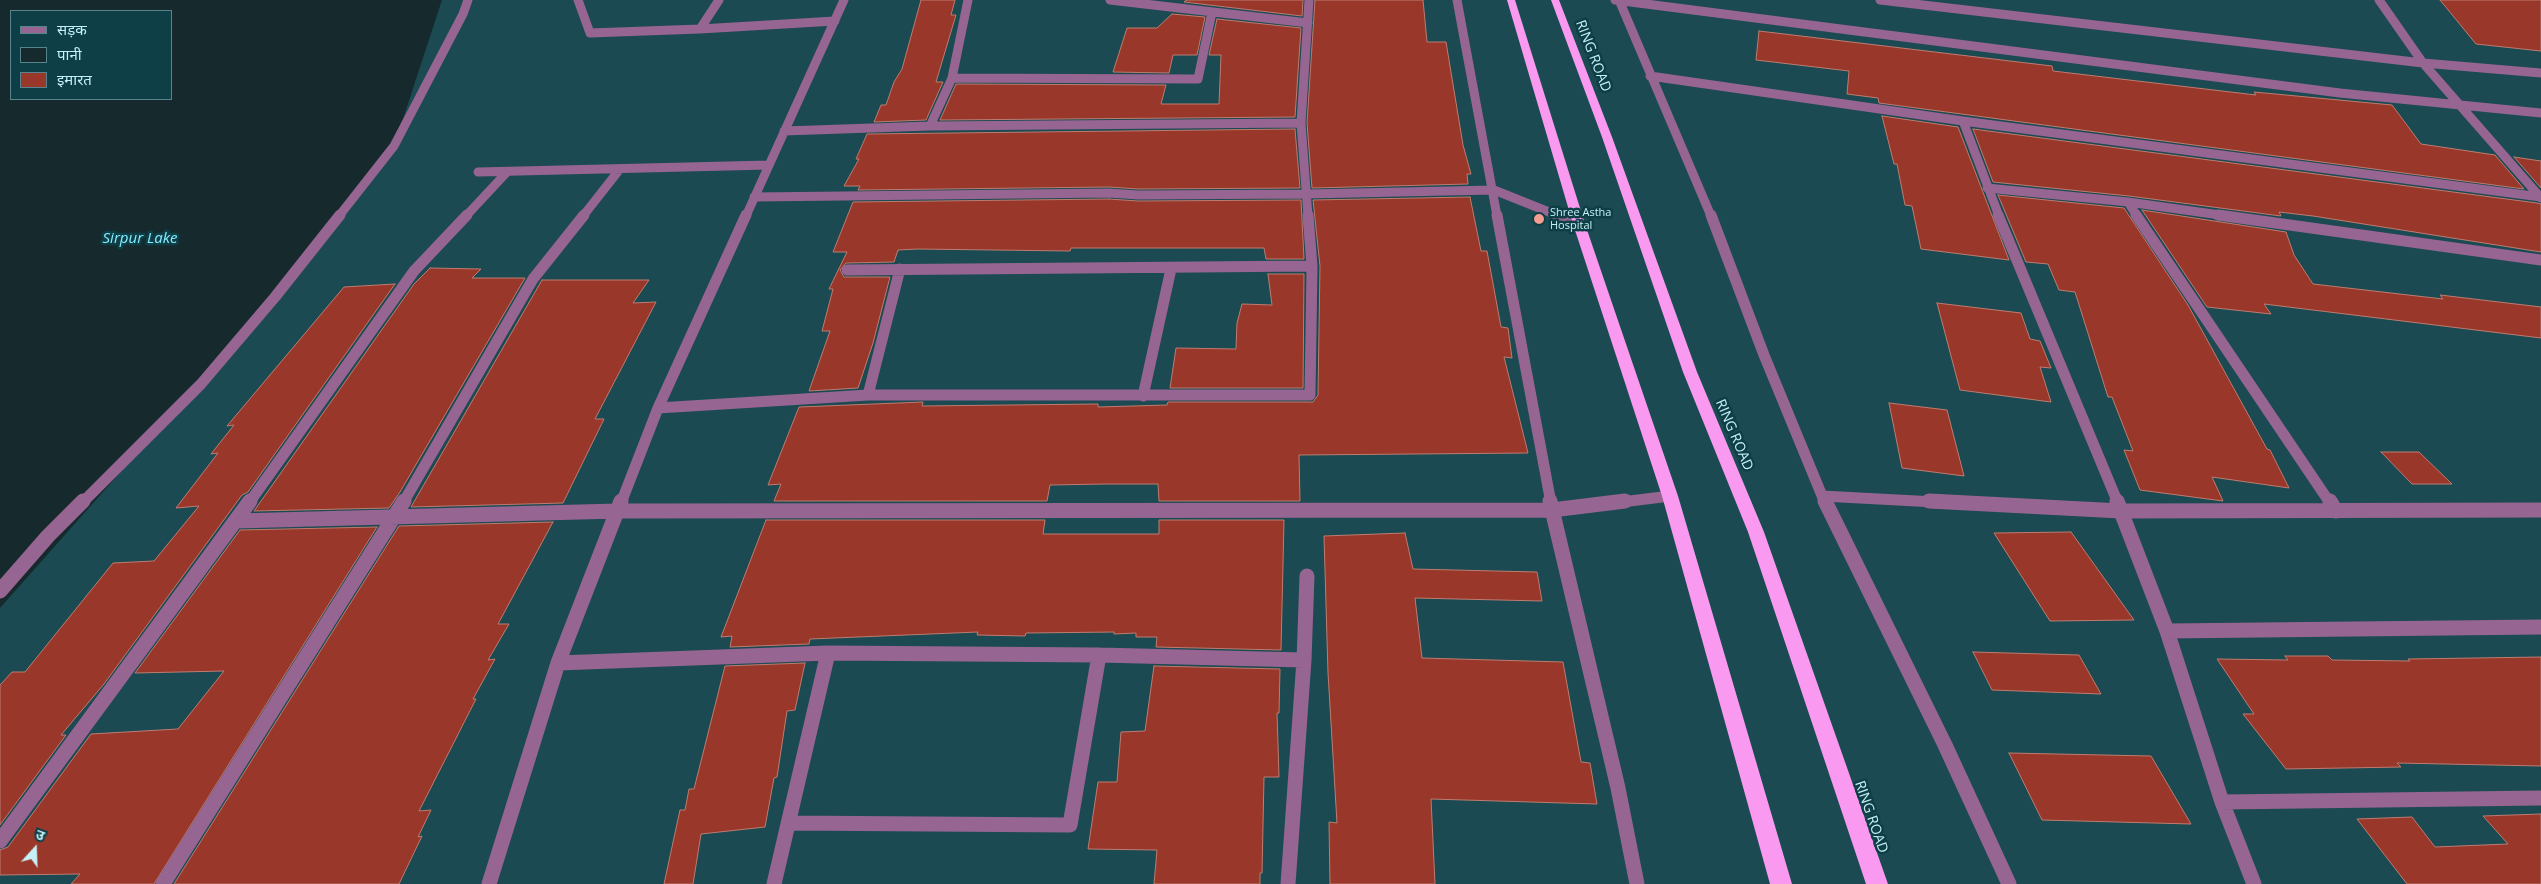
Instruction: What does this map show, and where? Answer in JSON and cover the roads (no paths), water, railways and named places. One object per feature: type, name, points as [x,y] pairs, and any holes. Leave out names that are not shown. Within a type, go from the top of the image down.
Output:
[{"type":"highway","points":[[1511,0],[1579,224],[1670,496],[1781,884]]},
{"type":"highway","name":"RING ROAD","points":[[1555,0],[1607,137],[1690,372],[1756,532],[1877,884]]},
{"type":"street","points":[[0,591],[48,536],[201,384],[275,297],[394,146],[463,14],[468,0]]},
{"type":"street","points":[[578,0],[590,33],[835,21]]},
{"type":"street","points":[[700,29],[719,0]]},
{"type":"street","points":[[489,884],[558,663],[658,408],[844,0]]},
{"type":"street","points":[[930,126],[952,78],[968,0]]},
{"type":"street","points":[[1110,0],[1308,23]]},
{"type":"street","points":[[658,408],[868,395],[1310,395],[1312,266],[1301,123],[1308,0]]},
{"type":"street","points":[[1456,0],[1494,190],[1552,510],[1618,788],[1637,884]]},
{"type":"street","points":[[1618,0],[1699,184],[1764,356],[1822,496],[1945,745],[2009,884]]},
{"type":"street","points":[[1618,0],[2340,94],[2541,114]]},
{"type":"street","points":[[1880,0],[2423,63],[2541,73]]},
{"type":"street","points":[[2380,0],[2423,63],[2541,197]]},
{"type":"street","points":[[952,78],[1198,79],[1212,12]]},
{"type":"street","points":[[1650,76],[1963,122],[2541,197]]},
{"type":"street","points":[[1963,122],[1987,188],[2120,511],[2167,631],[2222,802],[2254,884]]},
{"type":"street","points":[[784,132],[930,126],[1301,123]]},
{"type":"street","points":[[478,172],[769,165]]},
{"type":"street","points":[[163,884],[396,517],[533,279],[620,169]]},
{"type":"street","points":[[0,841],[236,521],[414,271],[507,172]]},
{"type":"street","points":[[1987,188],[2128,202],[2541,260]]},
{"type":"street","points":[[754,197],[1109,193],[1138,195],[1307,194],[1494,190],[1579,224]]},
{"type":"street","points":[[2128,202],[2336,511]]},
{"type":"street","points":[[847,270],[1171,269],[1312,266]]},
{"type":"street","points":[[868,395],[900,269]]},
{"type":"street","points":[[1143,396],[1171,269]]},
{"type":"street","points":[[236,521],[618,510],[1552,510],[1670,496]]},
{"type":"street","points":[[1822,496],[2120,511],[2541,510]]},
{"type":"street","points":[[1288,884],[1304,660],[1307,576]]},
{"type":"street","points":[[2167,631],[2541,627]]},
{"type":"street","points":[[558,663],[828,654],[1099,655],[1304,660]]},
{"type":"street","points":[[774,884],[828,654]]},
{"type":"street","points":[[788,823],[1070,825],[1099,655]]},
{"type":"street","points":[[2222,802],[2541,798]]},
{"type":"water","name":"Sirpur Lake","points":[[0,0],[442,0],[399,131],[330,236],[0,608]]},
{"type":"place","name":"Shree Astha Hospital","points":[[1539,219]]}]
